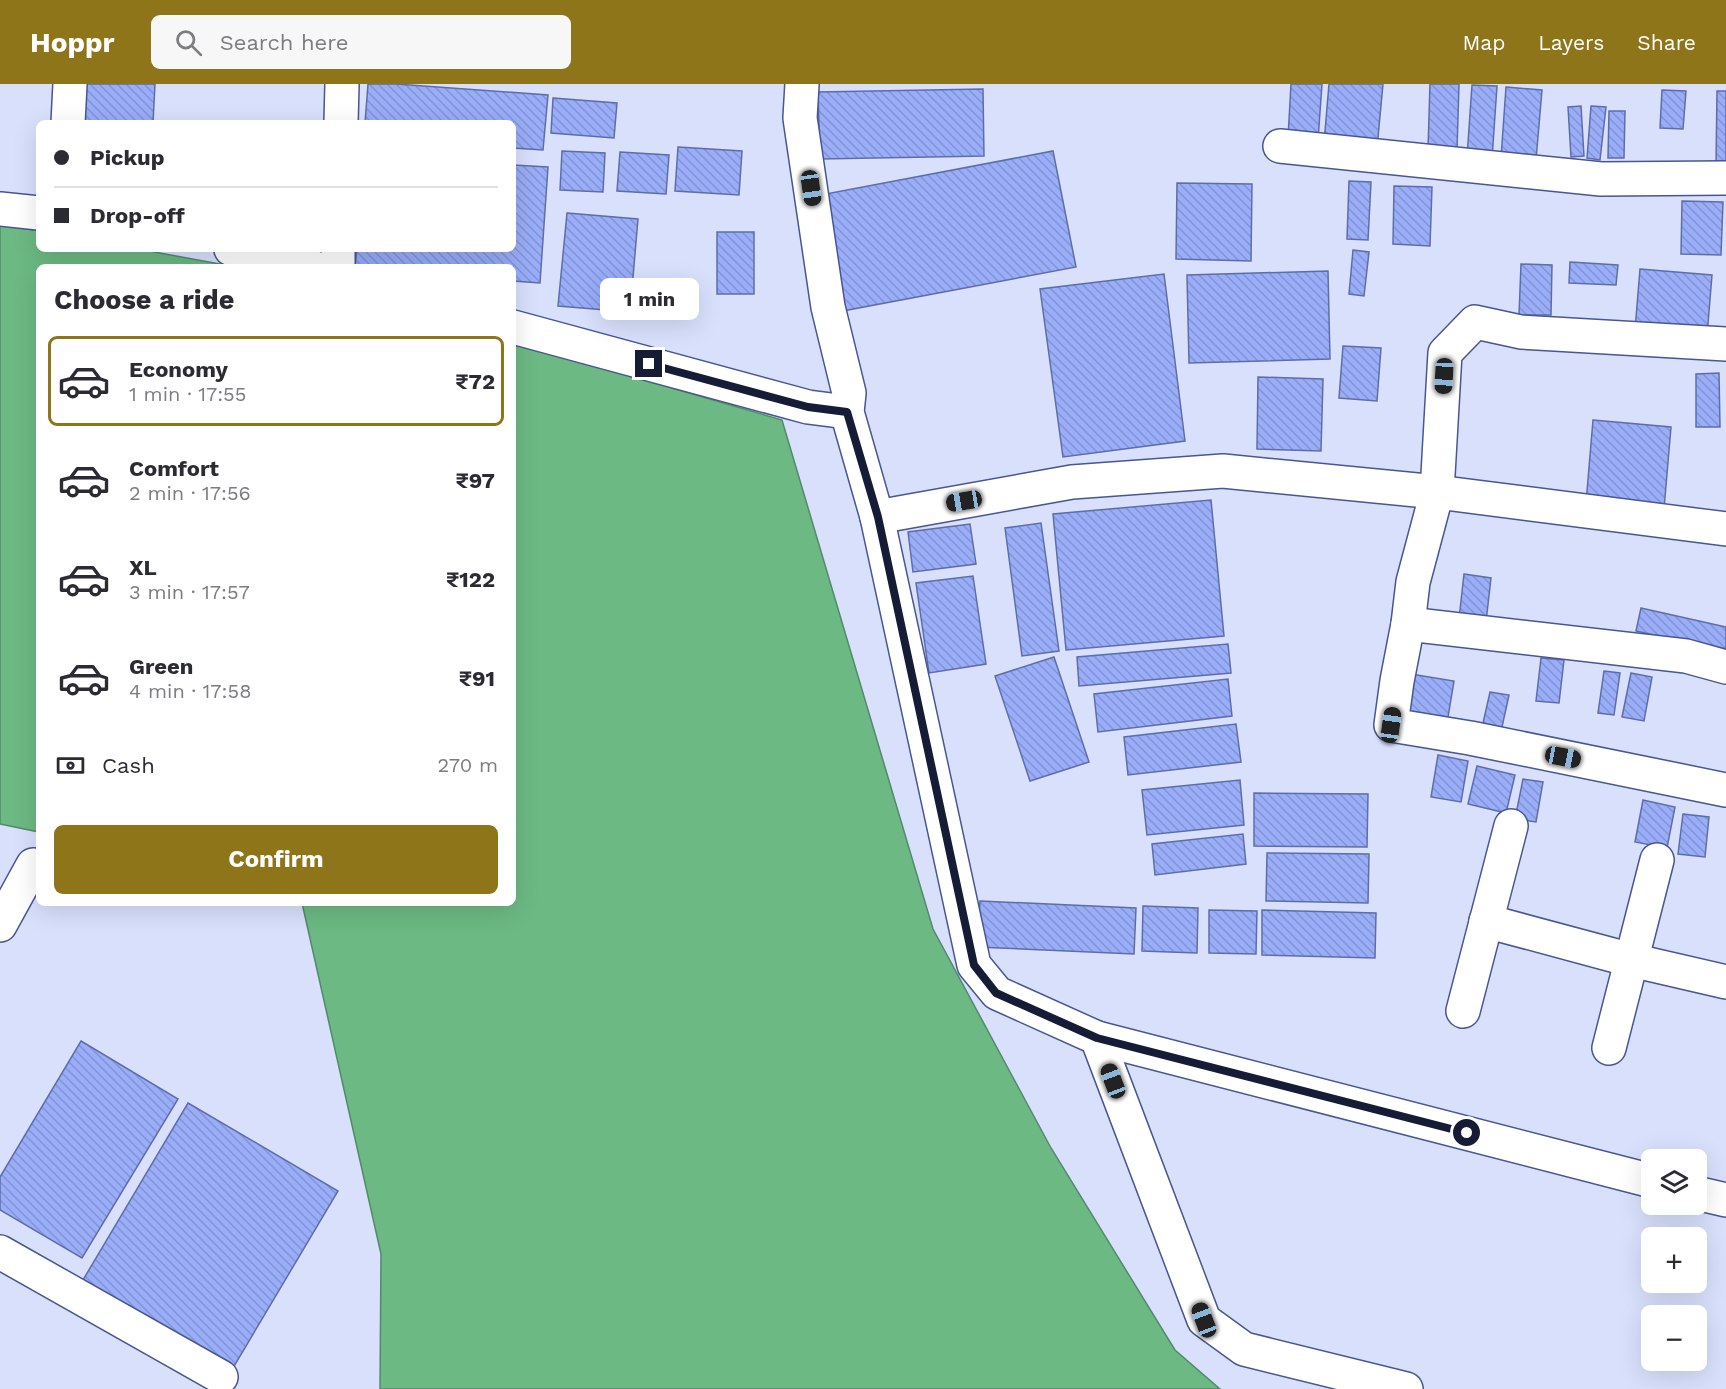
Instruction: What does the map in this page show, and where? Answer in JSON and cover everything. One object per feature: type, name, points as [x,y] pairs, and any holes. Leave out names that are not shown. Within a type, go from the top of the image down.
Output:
[{"type":"street","points":[[69,120],[70,84]]},
{"type":"street","points":[[341,120],[342,84]]},
{"type":"street","points":[[802,84],[800,118],[828,307],[849,393],[847,412],[878,517],[974,965],[996,993],[1097,1038],[1641,1178]]},
{"type":"street","points":[[1280,146],[1601,178],[1726,178]]},
{"type":"street","points":[[0,209],[36,213]]},
{"type":"street","points":[[245,252],[299,264]]},
{"type":"street","points":[[1726,344],[1521,332],[1475,322],[1445,353],[1437,492],[1413,582],[1391,725],[1470,738],[1726,790]]},
{"type":"street","points":[[516,328],[808,407],[847,412]]},
{"type":"street","points":[[878,517],[1072,482],[1223,471],[1437,492],[1726,529]]},
{"type":"street","points":[[1408,624],[1686,656],[1726,667]]},
{"type":"street","points":[[1463,1011],[1510,826]]},
{"type":"street","points":[[1609,1047],[1656,860]]},
{"type":"street","points":[[0,926],[33,865]]},
{"type":"street","points":[[1486,921],[1631,960],[1726,982]]},
{"type":"street","points":[[1097,1038],[1204,1320],[1244,1349],[1406,1389]]},
{"type":"street","points":[[1707,1196],[1726,1200]]},
{"type":"street","points":[[0,1252],[221,1377]]},
{"type":"shaded area","points":[[0,224],[36,230],[36,252],[154,252],[220,264],[36,264],[36,831],[0,824]]},
{"type":"shaded area","points":[[516,343],[782,420],[933,929],[1051,1148],[1175,1350],[1220,1389],[380,1389],[381,1254],[303,906],[516,906]]},
{"type":"building","points":[[83,84],[155,84],[153,120],[81,120]]},
{"type":"building","points":[[368,84],[548,95],[543,150],[516,148],[516,120],[365,120]]},
{"type":"building","points":[[1291,84],[1322,84],[1318,140],[1288,138]]},
{"type":"building","points":[[1329,84],[1383,84],[1377,148],[1324,143]]},
{"type":"building","points":[[1430,84],[1459,84],[1457,150],[1428,149]]},
{"type":"building","points":[[1472,85],[1497,86],[1492,159],[1467,157]]},
{"type":"building","points":[[1506,87],[1542,90],[1536,160],[1501,158]]},
{"type":"building","points":[[983,89],[984,156],[820,159],[818,92]]},
{"type":"building","points":[[1662,90],[1686,91],[1683,129],[1660,128]]},
{"type":"building","points":[[1717,91],[1726,91],[1726,166],[1716,166]]},
{"type":"building","points":[[553,98],[617,103],[614,138],[551,133]]},
{"type":"building","points":[[1581,106],[1584,156],[1571,157],[1568,107]]},
{"type":"building","points":[[1591,106],[1606,107],[1600,160],[1587,158]]},
{"type":"building","points":[[1609,111],[1625,111],[1624,158],[1608,158]]},
{"type":"building","points":[[678,147],[742,151],[739,195],[675,191]]},
{"type":"building","points":[[562,151],[605,153],[603,192],[560,190]]},
{"type":"building","points":[[1053,151],[1076,267],[837,312],[815,196]]},
{"type":"building","points":[[620,152],[669,155],[666,194],[617,191]]},
{"type":"building","points":[[516,165],[548,167],[540,283],[516,281],[516,264],[355,264],[357,252],[516,252]]},
{"type":"building","points":[[1349,181],[1371,182],[1368,240],[1347,239]]},
{"type":"building","points":[[1177,183],[1252,184],[1251,261],[1176,259]]},
{"type":"building","points":[[1394,186],[1432,187],[1430,246],[1393,244]]},
{"type":"building","points":[[1682,201],[1723,202],[1721,255],[1681,254]]},
{"type":"building","points":[[567,213],[638,219],[630,312],[558,306]]},
{"type":"building","points":[[717,232],[754,232],[754,294],[717,294]]},
{"type":"building","points":[[1353,250],[1369,252],[1364,296],[1349,294]]},
{"type":"building","points":[[1570,262],[1618,265],[1616,285],[1569,283]]},
{"type":"building","points":[[1521,264],[1552,265],[1551,315],[1519,315]]},
{"type":"building","points":[[1640,269],[1712,275],[1707,336],[1635,330]]},
{"type":"building","points":[[1328,271],[1330,359],[1189,363],[1187,275]]},
{"type":"building","points":[[1164,274],[1185,441],[1063,457],[1040,289]]},
{"type":"building","points":[[1343,346],[1381,348],[1377,401],[1339,398]]},
{"type":"building","points":[[1719,373],[1720,427],[1696,427],[1696,374]]},
{"type":"building","points":[[1258,377],[1323,379],[1321,451],[1257,449]]},
{"type":"building","points":[[1593,420],[1671,427],[1664,509],[1586,503]]},
{"type":"building","points":[[1211,500],[1224,636],[1066,650],[1053,514]]},
{"type":"building","points":[[1041,523],[1059,651],[1022,656],[1005,528]]},
{"type":"building","points":[[970,524],[976,564],[913,572],[908,532]]},
{"type":"building","points":[[1464,574],[1491,578],[1486,622],[1459,619]]},
{"type":"building","points":[[973,576],[986,664],[929,673],[916,583]]},
{"type":"building","points":[[1641,608],[1726,627],[1726,651],[1636,631]]},
{"type":"building","points":[[1228,644],[1231,673],[1079,686],[1077,657]]},
{"type":"building","points":[[1054,657],[1089,762],[1030,781],[995,676]]},
{"type":"building","points":[[1541,658],[1564,660],[1559,703],[1536,701]]},
{"type":"building","points":[[1604,671],[1620,673],[1614,715],[1598,713]]},
{"type":"building","points":[[1631,673],[1652,677],[1644,721],[1622,717]]},
{"type":"building","points":[[1411,674],[1454,681],[1447,723],[1403,715]]},
{"type":"building","points":[[1228,679],[1232,716],[1098,732],[1094,694]]},
{"type":"building","points":[[1490,692],[1509,695],[1500,736],[1481,732]]},
{"type":"building","points":[[1236,724],[1241,762],[1128,775],[1124,737]]},
{"type":"building","points":[[1438,755],[1468,761],[1461,802],[1431,797]]},
{"type":"building","points":[[1477,766],[1515,775],[1506,813],[1468,804]]},
{"type":"building","points":[[1523,779],[1543,782],[1536,822],[1515,819]]},
{"type":"building","points":[[1240,780],[1244,825],[1147,835],[1142,790]]},
{"type":"building","points":[[1254,793],[1368,794],[1367,847],[1254,846]]},
{"type":"building","points":[[1643,800],[1675,807],[1667,848],[1635,842]]},
{"type":"building","points":[[1683,814],[1709,817],[1705,857],[1678,854]]},
{"type":"building","points":[[1243,834],[1246,864],[1155,875],[1152,844]]},
{"type":"building","points":[[1267,853],[1369,854],[1368,903],[1266,901]]},
{"type":"building","points":[[980,901],[1136,908],[1134,954],[977,947]]},
{"type":"building","points":[[1143,906],[1198,908],[1197,953],[1142,951]]},
{"type":"building","points":[[1209,910],[1257,911],[1256,954],[1209,953]]},
{"type":"building","points":[[1262,910],[1376,913],[1375,958],[1262,955]]},
{"type":"building","points":[[81,1041],[178,1099],[82,1258],[0,1210],[0,1177]]},
{"type":"building","points":[[188,1103],[338,1191],[230,1373],[80,1285]]},
{"type":"route","points":[[649,364],[808,407],[847,412],[878,517],[974,965],[996,993],[1097,1038],[1467,1133]]}]
